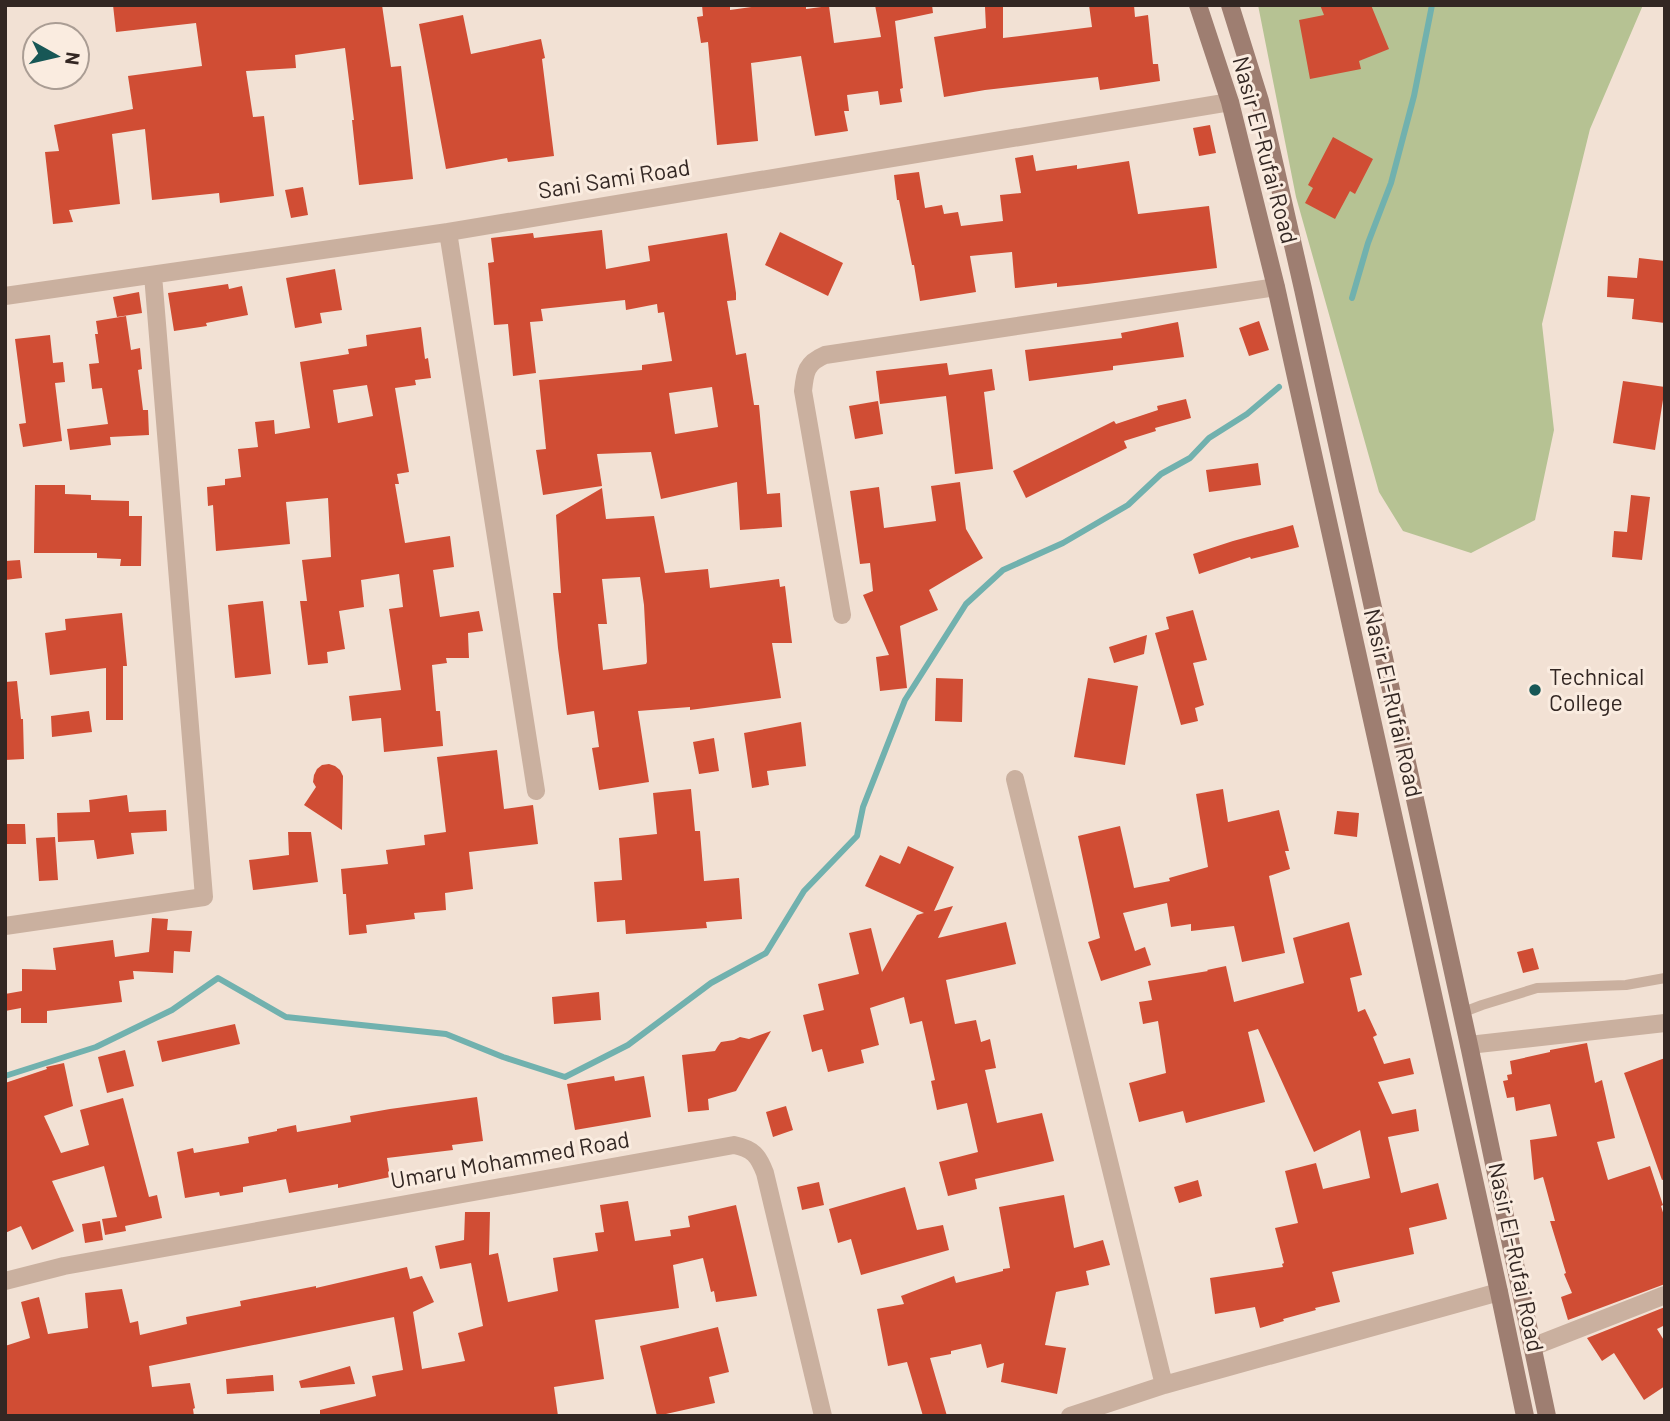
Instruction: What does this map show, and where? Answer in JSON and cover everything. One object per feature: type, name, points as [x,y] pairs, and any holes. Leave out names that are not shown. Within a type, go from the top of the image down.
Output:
[{"type":"main road","name":"Nasir El-Rufai Road","points":[[1198,5],[1230,102],[1276,287],[1525,1416]]},
{"type":"main road","name":"Nasir El-Rufai Road","points":[[1230,5],[1260,101],[1354,519],[1547,1416]]},
{"type":"main road","points":[[1328,525],[1354,519]]},
{"type":"street","name":"Sani Sami Road","points":[[5,296],[448,232],[1230,102]]},
{"type":"street","points":[[448,232],[536,791]]},
{"type":"street","points":[[5,926],[204,897],[153,275]]},
{"type":"street","points":[[842,615],[803,391],[805,373],[811,362],[825,355],[1276,287]]},
{"type":"street","points":[[1015,779],[1164,1385]]},
{"type":"street","points":[[1469,1045],[1665,1023]]},
{"type":"street","name":"Umaru Mohammed Road","points":[[5,1281],[64,1266],[734,1145],[746,1147],[759,1158],[765,1172],[822,1416]]},
{"type":"street","points":[[1070,1416],[1164,1385],[1499,1292]]},
{"type":"street","points":[[1532,1347],[1665,1295]]},
{"type":"lane","points":[[1461,1013],[1537,988],[1626,985],[1665,978]]},
{"type":"green space","points":[[1258,5],[1643,5],[1590,129],[1542,324],[1554,430],[1535,520],[1471,553],[1403,531],[1379,492],[1296,197]]},
{"type":"building","points":[[113,5],[382,5],[391,67],[401,66],[413,179],[359,185],[345,48],[295,55],[296,68],[246,71],[253,117],[264,116],[274,196],[220,203],[219,193],[152,200],[145,129],[112,134],[120,204],[69,210],[73,222],[53,224],[45,152],[59,151],[54,125],[133,109],[128,76],[202,66],[196,23],[116,32]]},
{"type":"building","points":[[702,5],[730,5],[730,10],[766,5],[806,5],[806,9],[829,6],[834,43],[881,37],[875,5],[932,5],[933,13],[895,21],[903,88],[900,89],[902,102],[880,105],[878,91],[847,95],[849,111],[844,111],[848,131],[815,136],[801,56],[751,63],[758,141],[717,145],[708,42],[701,43],[697,17],[703,16]]},
{"type":"building","points":[[1089,5],[1134,5],[1135,17],[1148,15],[1153,64],[1158,64],[1160,81],[1100,90],[1098,77],[944,97],[934,37],[986,28],[985,7],[1003,7],[1003,38],[1092,27]]},
{"type":"building","points":[[1320,5],[1371,5],[1389,49],[1359,61],[1361,69],[1310,79],[1299,20],[1324,15]]},
{"type":"building","points":[[463,15],[471,54],[541,39],[554,156],[508,162],[507,158],[446,169],[419,24]]},
{"type":"building","points":[[1210,125],[1216,153],[1199,156],[1193,128]]},
{"type":"building","points":[[1333,137],[1373,159],[1355,194],[1350,191],[1335,219],[1305,203],[1313,188],[1308,185]]},
{"type":"building","points":[[1033,155],[1036,171],[1077,165],[1077,169],[1129,161],[1138,214],[1209,206],[1217,268],[1057,287],[1057,283],[1015,288],[1012,252],[970,256],[976,292],[920,301],[914,265],[897,200],[894,175],[919,172],[925,208],[942,205],[944,214],[958,212],[961,226],[1003,221],[1000,195],[1021,193],[1015,158]]},
{"type":"building","points":[[303,187],[308,215],[291,218],[285,190]]},
{"type":"building","points":[[602,230],[606,269],[650,261],[648,246],[727,233],[736,300],[727,301],[736,355],[746,353],[754,405],[759,405],[767,494],[780,493],[782,527],[740,530],[737,482],[661,499],[651,452],[597,454],[602,486],[543,495],[536,450],[546,449],[539,380],[642,370],[642,365],[672,361],[664,312],[658,313],[657,304],[626,310],[625,300],[541,309],[543,321],[530,322],[536,373],[513,376],[508,324],[494,325],[488,263],[494,262],[491,238],[533,233],[534,238]],"holes":[[[712,387],[718,427],[675,434],[669,393]]]},
{"type":"building","points":[[780,232],[843,263],[828,296],[765,265]]},
{"type":"building","points":[[1639,258],[1665,261],[1665,323],[1632,319],[1634,299],[1607,297],[1608,276],[1637,278]]},
{"type":"building","points":[[335,269],[342,310],[320,313],[322,323],[295,328],[286,278]]},
{"type":"building","points":[[228,284],[229,289],[242,286],[248,315],[174,331],[168,293]]},
{"type":"building","points":[[139,292],[142,313],[117,317],[113,297]]},
{"type":"building","points":[[126,316],[131,350],[140,348],[142,369],[138,370],[143,410],[148,410],[149,435],[110,437],[111,445],[70,450],[67,429],[108,424],[102,388],[92,389],[89,364],[99,363],[96,321]]},
{"type":"building","points":[[1259,321],[1269,350],[1249,356],[1239,328]]},
{"type":"building","points":[[1178,322],[1184,357],[1029,381],[1025,350],[1122,338],[1121,333]]},
{"type":"building","points":[[421,327],[425,359],[428,358],[431,378],[415,380],[416,385],[395,388],[409,472],[397,474],[399,484],[395,484],[405,543],[450,536],[454,567],[433,570],[440,617],[479,611],[483,631],[468,633],[469,658],[446,658],[447,663],[432,665],[436,711],[440,711],[443,746],[384,752],[381,718],[352,721],[349,696],[401,690],[389,609],[403,607],[399,574],[361,580],[364,607],[339,611],[345,649],[327,652],[328,663],[308,665],[300,601],[307,601],[302,560],[331,557],[328,498],[286,502],[290,544],[216,551],[213,505],[208,506],[207,487],[225,485],[225,479],[241,477],[238,449],[258,447],[255,422],[274,420],[275,434],[310,428],[300,362],[349,354],[348,349],[367,346],[366,335]],"holes":[[[367,385],[373,416],[338,423],[333,390]]]},
{"type":"building","points":[[50,335],[53,363],[63,362],[65,382],[55,383],[62,441],[23,447],[19,424],[26,423],[15,339]]},
{"type":"building","points":[[947,363],[949,375],[992,369],[995,390],[984,392],[993,469],[955,474],[946,396],[880,404],[876,371]]},
{"type":"building","points":[[1623,381],[1665,387],[1655,450],[1613,443]]},
{"type":"building","points":[[1186,399],[1191,418],[1155,428],[1156,431],[1124,441],[1127,448],[1026,498],[1013,471],[1114,421],[1116,424],[1158,410],[1157,406]]},
{"type":"building","points":[[878,401],[883,434],[855,439],[849,406]]},
{"type":"building","points":[[1258,463],[1261,485],[1209,492],[1206,470]]},
{"type":"building","points":[[960,482],[966,529],[983,558],[929,590],[938,610],[900,626],[907,688],[880,691],[876,657],[889,655],[863,595],[873,591],[870,563],[860,564],[850,491],[879,487],[884,528],[936,521],[931,486]]},
{"type":"building","points":[[35,485],[65,485],[65,494],[91,495],[91,500],[129,501],[129,516],[142,516],[141,566],[120,566],[121,559],[97,558],[97,553],[34,553]]},
{"type":"building","points":[[602,488],[606,519],[654,516],[665,573],[708,569],[710,588],[779,579],[780,587],[785,586],[792,643],[772,643],[781,698],[690,710],[690,707],[638,711],[649,782],[599,790],[592,748],[599,747],[594,711],[567,715],[553,593],[561,593],[556,515]],"holes":[[[640,577],[646,664],[603,670],[598,624],[607,624],[602,579]]]},
{"type":"building","points":[[1631,495],[1650,497],[1642,560],[1612,557],[1614,531],[1627,532]]},
{"type":"building","points":[[1293,525],[1299,547],[1251,559],[1250,557],[1199,574],[1193,554]]},
{"type":"building","points":[[20,560],[22,578],[5,580],[5,561]]},
{"type":"building","points":[[263,601],[271,674],[235,678],[228,605]]},
{"type":"building","points":[[1193,610],[1207,660],[1193,663],[1204,705],[1195,708],[1198,721],[1181,725],[1155,633],[1169,629],[1166,617]]},
{"type":"building","points":[[122,613],[127,666],[123,666],[123,720],[106,720],[106,668],[50,675],[45,633],[66,630],[65,619]]},
{"type":"building","points":[[1147,635],[1144,654],[1114,663],[1109,647]]},
{"type":"building","points":[[936,678],[963,679],[962,722],[935,721]]},
{"type":"building","points":[[1088,678],[1138,686],[1125,765],[1074,757]]},
{"type":"building","points":[[17,681],[23,719],[24,759],[5,760],[5,682]]},
{"type":"building","points":[[89,711],[92,732],[52,737],[51,716]]},
{"type":"building","points":[[801,722],[806,766],[767,771],[769,785],[752,788],[744,733]]},
{"type":"building","points":[[714,738],[719,771],[699,774],[693,742]]},
{"type":"building","points":[[497,750],[504,809],[533,805],[538,844],[469,852],[473,889],[445,893],[446,910],[414,913],[415,919],[366,925],[367,933],[349,935],[341,869],[388,864],[386,850],[425,845],[424,835],[446,832],[437,757]]},
{"type":"building","points":[[329,764],[340,770],[343,776],[342,830],[304,805],[316,787],[313,782],[317,769]]},
{"type":"building","points":[[691,789],[695,831],[700,831],[704,881],[739,878],[742,919],[706,922],[707,928],[626,934],[625,920],[597,922],[594,882],[622,880],[619,838],[657,834],[653,793]]},
{"type":"building","points":[[1223,789],[1228,822],[1279,810],[1289,851],[1285,851],[1290,869],[1269,876],[1285,953],[1242,962],[1234,926],[1191,931],[1191,924],[1171,927],[1167,903],[1123,913],[1135,951],[1145,947],[1151,965],[1101,981],[1088,942],[1100,938],[1078,836],[1120,826],[1134,888],[1170,881],[1169,878],[1208,867],[1196,794]]},
{"type":"building","points":[[127,795],[129,812],[166,810],[167,831],[131,833],[134,854],[97,859],[94,840],[58,842],[57,813],[90,812],[89,800]]},
{"type":"building","points":[[1337,811],[1359,813],[1357,837],[1334,834]]},
{"type":"building","points":[[5,824],[25,824],[26,844],[5,844]]},
{"type":"building","points":[[288,832],[311,832],[318,882],[253,890],[249,860],[289,855]]},
{"type":"building","points":[[55,837],[58,880],[39,881],[36,838]]},
{"type":"building","points":[[908,846],[954,867],[934,911],[953,906],[938,938],[1006,922],[1016,964],[946,980],[955,1024],[976,1020],[981,1042],[990,1039],[996,1068],[985,1070],[997,1123],[1042,1113],[1054,1161],[975,1179],[977,1189],[948,1196],[939,1162],[978,1152],[967,1103],[937,1110],[931,1081],[935,1080],[922,1021],[910,1024],[904,997],[870,1008],[879,1045],[861,1050],[864,1063],[828,1072],[822,1049],[812,1052],[803,1015],[824,1010],[818,984],[859,974],[849,933],[871,928],[882,972],[917,915],[924,913],[865,886],[880,855],[900,864]]},
{"type":"building","points":[[152,918],[168,919],[167,930],[192,931],[190,952],[174,951],[173,973],[133,971],[134,979],[119,981],[122,1002],[47,1011],[47,1023],[21,1023],[21,1008],[5,1011],[5,994],[22,991],[22,969],[56,970],[53,948],[113,940],[115,957],[149,952]]},
{"type":"building","points":[[1349,922],[1362,975],[1350,978],[1358,1012],[1365,1009],[1377,1035],[1373,1037],[1384,1064],[1410,1058],[1414,1074],[1378,1082],[1392,1114],[1416,1109],[1419,1131],[1388,1137],[1401,1193],[1438,1183],[1447,1219],[1409,1228],[1414,1254],[1332,1272],[1340,1302],[1260,1328],[1255,1307],[1215,1314],[1210,1278],[1283,1267],[1275,1228],[1298,1223],[1285,1171],[1316,1163],[1323,1189],[1370,1178],[1360,1130],[1314,1152],[1258,1029],[1248,1032],[1265,1102],[1186,1123],[1183,1111],[1139,1122],[1129,1083],[1166,1073],[1158,1021],[1143,1024],[1139,1002],[1152,1000],[1148,981],[1226,966],[1234,1002],[1304,983],[1293,938]]},
{"type":"building","points":[[1533,948],[1539,969],[1523,973],[1517,952]]},
{"type":"building","points":[[599,992],[601,1020],[554,1024],[552,997]]},
{"type":"building","points":[[235,1024],[240,1044],[162,1062],[157,1041]]},
{"type":"building","points":[[771,1031],[736,1091],[708,1099],[709,1110],[688,1112],[682,1055],[715,1051],[721,1042],[740,1037],[749,1039]]},
{"type":"building","points":[[1587,1043],[1595,1083],[1602,1080],[1615,1138],[1597,1142],[1608,1180],[1650,1166],[1663,1205],[1665,1284],[1568,1320],[1561,1297],[1572,1293],[1550,1221],[1555,1221],[1543,1177],[1534,1180],[1530,1140],[1557,1136],[1550,1104],[1516,1111],[1514,1097],[1507,1098],[1503,1081],[1508,1080],[1507,1075],[1512,1074],[1510,1061]]},
{"type":"building","points":[[125,1050],[134,1086],[107,1093],[98,1057]]},
{"type":"building","points":[[1665,1058],[1665,1179],[1662,1180],[1624,1073]]},
{"type":"building","points":[[64,1063],[73,1106],[44,1116],[61,1153],[89,1145],[80,1110],[123,1098],[149,1197],[157,1195],[162,1218],[125,1226],[126,1231],[105,1235],[102,1219],[117,1217],[104,1166],[52,1181],[74,1231],[32,1250],[21,1226],[5,1233],[5,1083]]},
{"type":"building","points":[[614,1076],[615,1081],[644,1076],[651,1117],[575,1130],[567,1084]]},
{"type":"building","points":[[477,1097],[483,1141],[452,1145],[453,1150],[387,1158],[390,1177],[338,1188],[338,1184],[289,1193],[286,1179],[243,1187],[243,1192],[220,1196],[219,1192],[185,1198],[177,1152],[193,1148],[194,1153],[249,1143],[248,1137],[296,1125],[297,1132],[351,1122],[350,1116]]},
{"type":"building","points":[[786,1106],[793,1130],[773,1137],[766,1112]]},
{"type":"building","points":[[1198,1180],[1202,1196],[1179,1203],[1174,1187]]},
{"type":"building","points":[[819,1182],[824,1205],[802,1210],[797,1187]]},
{"type":"building","points":[[905,1187],[917,1230],[943,1225],[949,1250],[861,1275],[851,1239],[838,1243],[829,1209]]},
{"type":"building","points":[[1064,1195],[1074,1248],[1103,1240],[1110,1265],[1086,1271],[1089,1285],[1056,1292],[1045,1345],[1066,1348],[1057,1394],[1001,1382],[1004,1363],[987,1368],[981,1344],[930,1358],[947,1416],[923,1416],[907,1362],[888,1366],[877,1309],[904,1304],[901,1296],[954,1276],[956,1283],[1010,1268],[999,1207]]},
{"type":"building","points":[[628,1201],[635,1241],[671,1236],[670,1230],[690,1227],[688,1216],[736,1205],[757,1296],[716,1302],[703,1258],[673,1265],[679,1308],[595,1320],[604,1379],[554,1387],[558,1416],[320,1416],[320,1410],[376,1396],[372,1376],[403,1370],[394,1317],[149,1366],[152,1387],[190,1383],[194,1416],[5,1416],[5,1346],[30,1338],[21,1302],[39,1297],[48,1334],[88,1328],[85,1293],[122,1289],[130,1323],[138,1321],[140,1335],[187,1324],[186,1317],[241,1306],[240,1301],[316,1288],[407,1267],[410,1279],[422,1276],[434,1302],[413,1312],[422,1369],[465,1361],[458,1333],[483,1326],[471,1263],[440,1269],[435,1246],[464,1240],[465,1212],[490,1212],[489,1255],[498,1253],[508,1302],[558,1291],[553,1258],[598,1251],[595,1233],[604,1232],[600,1205]]},
{"type":"building","points":[[100,1221],[103,1240],[85,1243],[82,1224]]},
{"type":"building","points":[[1665,1307],[1665,1325],[1657,1329],[1665,1342],[1665,1386],[1644,1400],[1614,1353],[1602,1361],[1587,1338]]},
{"type":"building","points":[[718,1327],[729,1372],[709,1377],[715,1403],[657,1416],[640,1346]]},
{"type":"building","points":[[350,1366],[355,1384],[301,1388],[299,1381]]},
{"type":"building","points":[[273,1375],[274,1391],[227,1394],[226,1379]]},
{"type":"waterway","points":[[1352,298],[1368,243],[1391,183],[1414,96],[1432,5]]},
{"type":"waterway","points":[[5,1076],[96,1047],[172,1010],[218,978],[286,1017],[446,1034],[503,1057],[565,1077],[628,1045],[711,983],[766,953],[804,891],[857,836],[863,807],[905,700],[966,604],[1003,570],[1063,543],[1128,505],[1161,474],[1190,458],[1209,438],[1247,414],[1279,387]]},
{"type":"place","name":"Technical College","points":[[1535,690]]}]
